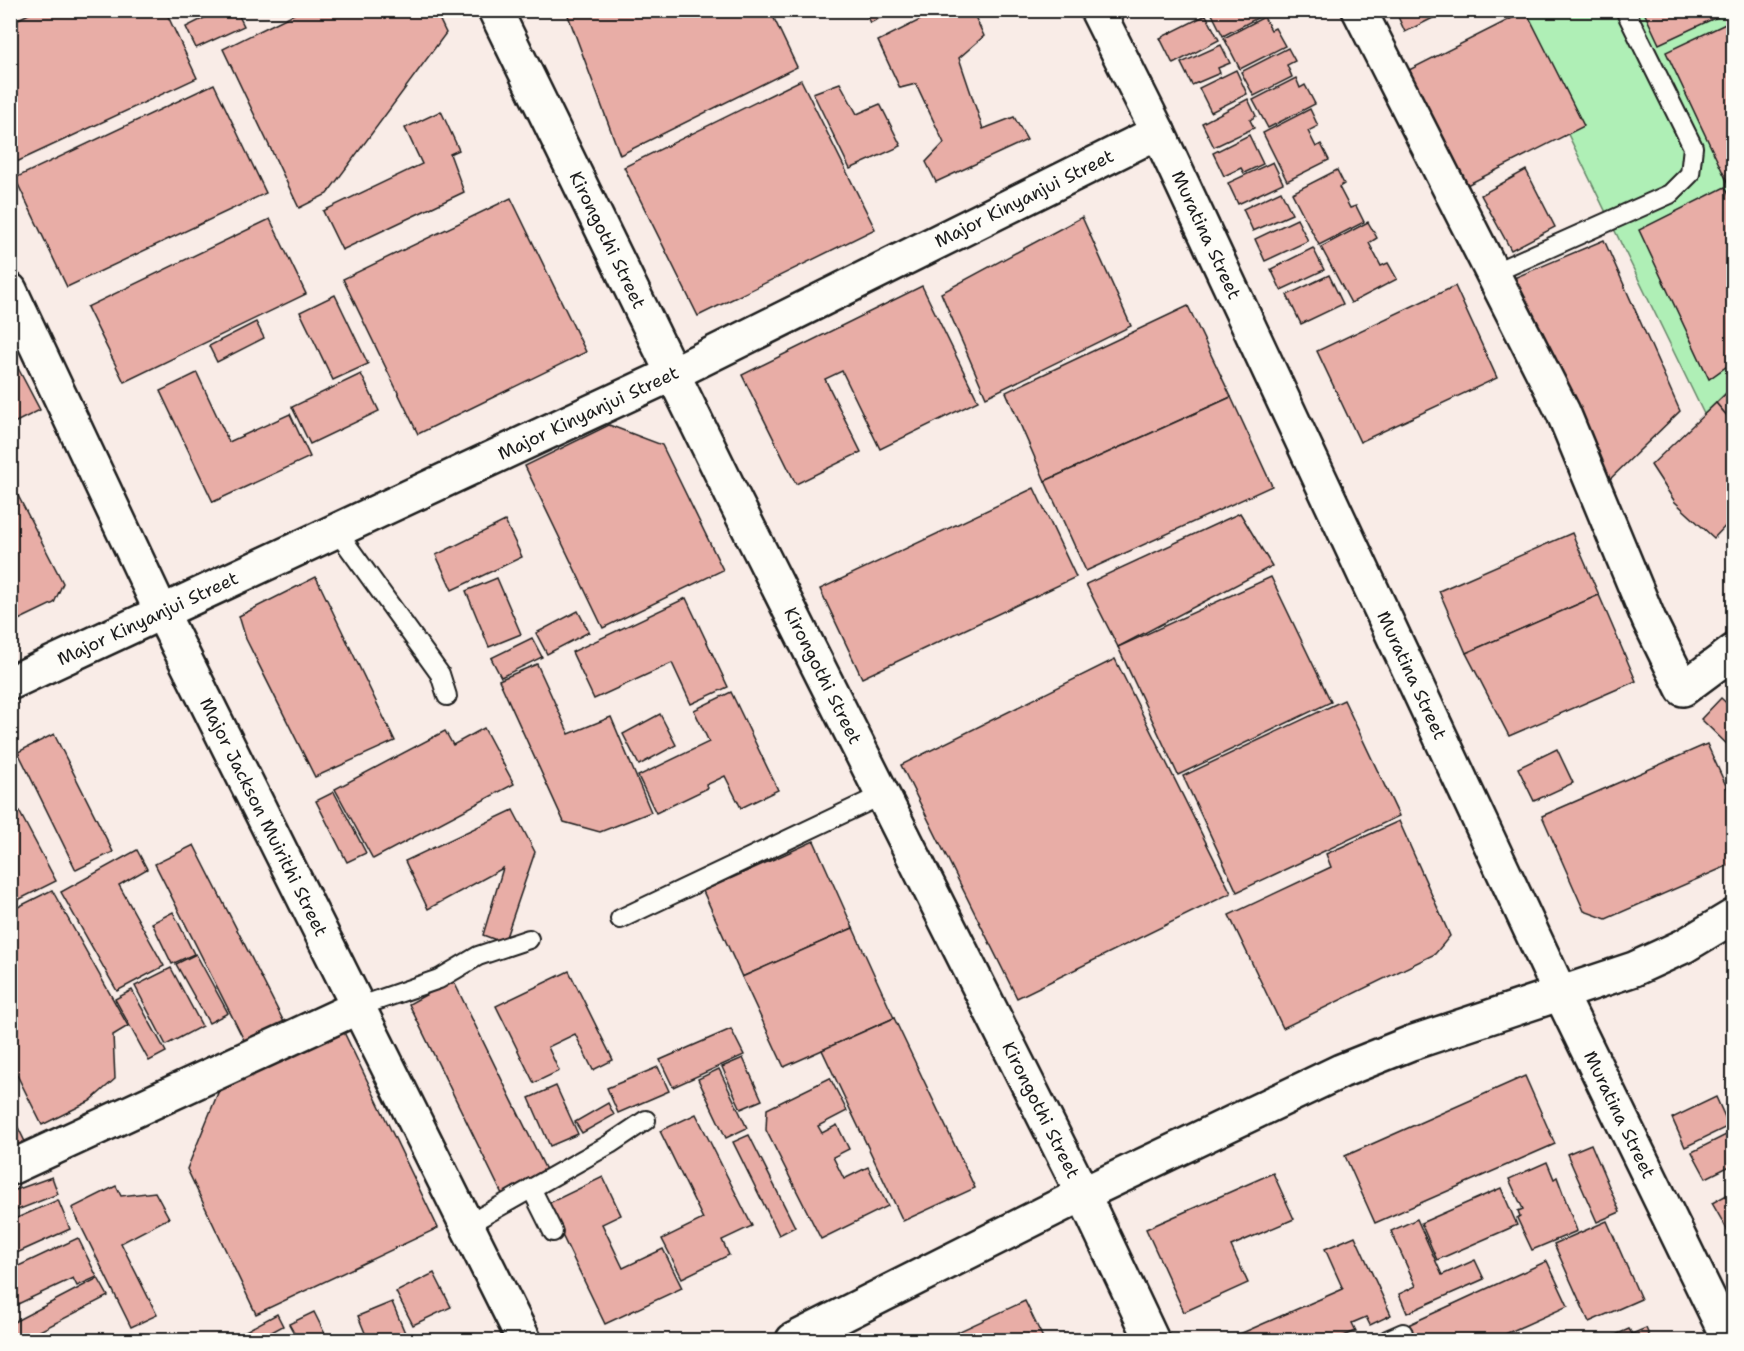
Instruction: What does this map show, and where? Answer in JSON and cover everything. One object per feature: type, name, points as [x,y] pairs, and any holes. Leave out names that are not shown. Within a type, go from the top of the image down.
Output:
[{"type":"street","name":"Kirongothi Street","points":[[495,10],[672,374],[1083,1194],[1152,1341]]},
{"type":"street","name":"Muratina Street","points":[[1097,10],[1158,132],[1561,995],[1729,1341]]},
{"type":"street","points":[[1359,10],[1563,412],[1649,620],[1683,689],[1734,651]]},
{"type":"street","name":"Major Kinyanjui Street","points":[[10,683],[672,374],[1158,132]]},
{"type":"street","name":"Major Jackson Muirithi Street","points":[[10,290],[161,611],[524,1341]]},
{"type":"street","points":[[793,1341],[1083,1194],[1351,1067],[1411,1043],[1634,969],[1684,946],[1734,916]]},
{"type":"street","points":[[10,1168],[358,1007]]},
{"type":"lane","points":[[1493,273],[1670,194],[1690,174],[1693,147],[1625,10]]},
{"type":"lane","points":[[336,530],[440,674],[447,696]]},
{"type":"lane","points":[[620,919],[882,795]]},
{"type":"lane","points":[[358,1007],[439,979],[478,956],[529,939]]},
{"type":"lane","points":[[467,1225],[646,1120]]},
{"type":"lane","points":[[531,1188],[553,1232]]},
{"type":"green space","points":[[1508,11],[1733,11],[1733,386],[1704,414]]},
{"type":"building","points":[[37,10],[165,10],[197,78],[10,165],[10,23]]},
{"type":"building","points":[[220,10],[236,10],[244,26],[196,48],[186,27]]},
{"type":"building","points":[[302,10],[435,10],[446,33],[327,194],[299,208],[223,49]]},
{"type":"building","points":[[566,10],[770,10],[797,67],[620,155]]},
{"type":"building","points":[[864,10],[896,10],[870,23]]},
{"type":"building","points":[[940,10],[972,10],[984,36],[959,58],[983,129],[1014,117],[1027,140],[936,182],[926,162],[944,143],[916,84],[900,88],[878,41]]},
{"type":"building","points":[[1210,10],[1258,10],[1261,16],[1223,36]]},
{"type":"building","points":[[1395,10],[1449,10],[1405,32]]},
{"type":"building","points":[[1643,10],[1732,10],[1659,44]]},
{"type":"building","points":[[1526,11],[1584,126],[1461,188],[1403,73]]},
{"type":"building","points":[[1206,15],[1219,40],[1173,64],[1160,38]]},
{"type":"building","points":[[1264,17],[1271,30],[1275,28],[1285,46],[1240,69],[1224,38]]},
{"type":"building","points":[[1734,20],[1734,196],[1666,52]]},
{"type":"building","points":[[1221,45],[1230,63],[1218,68],[1220,73],[1192,85],[1181,63]]},
{"type":"building","points":[[1288,48],[1295,61],[1287,65],[1292,77],[1254,96],[1241,72]]},
{"type":"building","points":[[1236,70],[1247,94],[1211,112],[1199,88]]},
{"type":"building","points":[[1296,78],[1300,88],[1305,85],[1315,104],[1268,128],[1253,100]]},
{"type":"building","points":[[801,80],[875,229],[698,316],[624,167]]},
{"type":"building","points":[[840,83],[857,114],[880,104],[901,146],[850,169],[813,93]]},
{"type":"building","points":[[214,84],[266,193],[67,287],[15,178]]},
{"type":"building","points":[[1248,99],[1256,116],[1250,120],[1254,128],[1214,147],[1202,123]]},
{"type":"building","points":[[1310,109],[1318,126],[1308,131],[1316,147],[1321,144],[1329,160],[1287,181],[1263,133]]},
{"type":"building","points":[[441,111],[459,150],[450,154],[464,192],[342,250],[323,211],[422,164],[405,128]]},
{"type":"building","points":[[1249,135],[1263,164],[1244,173],[1241,168],[1224,176],[1213,153]]},
{"type":"building","points":[[1273,162],[1283,183],[1238,204],[1228,183]]},
{"type":"building","points":[[1337,170],[1344,184],[1339,187],[1350,208],[1356,206],[1364,222],[1319,245],[1292,193]]},
{"type":"building","points":[[1526,170],[1555,227],[1511,250],[1481,195]]},
{"type":"building","points":[[1725,187],[1734,205],[1734,361],[1709,379],[1639,230]]},
{"type":"building","points":[[1281,191],[1292,214],[1253,231],[1243,209]]},
{"type":"building","points":[[511,198],[586,352],[418,434],[343,279]]},
{"type":"building","points":[[1082,217],[1131,326],[986,397],[941,293]]},
{"type":"building","points":[[270,219],[306,294],[124,382],[87,307]]},
{"type":"building","points":[[1297,219],[1308,241],[1265,261],[1255,239]]},
{"type":"building","points":[[1368,222],[1377,238],[1369,243],[1381,266],[1388,263],[1397,279],[1351,303],[1321,247]]},
{"type":"building","points":[[1604,240],[1680,411],[1607,482],[1507,281]]},
{"type":"building","points":[[1313,248],[1324,270],[1281,290],[1271,269]]},
{"type":"building","points":[[1329,275],[1343,304],[1301,324],[1287,295]]},
{"type":"building","points":[[922,286],[978,401],[880,449],[842,371],[825,379],[861,452],[796,484],[742,375]]},
{"type":"building","points":[[1455,286],[1497,378],[1360,442],[1317,351]]},
{"type":"building","points":[[335,295],[368,364],[333,380],[300,312]]},
{"type":"building","points":[[1188,306],[1231,397],[1045,481],[1006,392]]},
{"type":"building","points":[[256,322],[264,338],[217,362],[209,346]]},
{"type":"building","points":[[10,353],[40,410],[10,425]]},
{"type":"building","points":[[197,373],[229,442],[290,414],[310,457],[213,502],[160,391]]},
{"type":"building","points":[[361,374],[379,411],[310,444],[292,407]]},
{"type":"building","points":[[1734,386],[1734,424],[1716,403]]},
{"type":"building","points":[[1231,397],[1272,486],[1086,571],[1045,481]]},
{"type":"building","points":[[1716,403],[1734,424],[1734,517],[1714,538],[1675,502],[1651,465]]},
{"type":"building","points":[[609,425],[662,445],[723,570],[603,628],[525,466]]},
{"type":"building","points":[[10,480],[63,583],[54,603],[10,624]]},
{"type":"building","points":[[1034,488],[1076,577],[862,678],[820,589]]},
{"type":"building","points":[[1240,513],[1272,566],[1118,647],[1086,584]]},
{"type":"building","points":[[505,521],[522,557],[452,590],[436,555]]},
{"type":"building","points":[[1572,533],[1599,595],[1466,653],[1439,591]]},
{"type":"building","points":[[316,577],[395,741],[315,777],[246,639],[239,616]]},
{"type":"building","points":[[1271,577],[1331,702],[1178,775],[1118,647]]},
{"type":"building","points":[[497,578],[521,634],[489,647],[466,591]]},
{"type":"building","points":[[1599,595],[1636,681],[1509,736],[1466,653]]},
{"type":"building","points":[[686,598],[728,687],[691,704],[672,663],[594,699],[572,652]]},
{"type":"building","points":[[578,611],[589,632],[547,654],[536,633]]},
{"type":"building","points":[[532,638],[542,657],[501,677],[491,658]]},
{"type":"building","points":[[1115,659],[1231,893],[1017,998],[901,765]]},
{"type":"building","points":[[537,664],[569,734],[611,717],[651,812],[600,832],[564,822],[499,680]]},
{"type":"building","points":[[731,692],[778,790],[741,808],[725,776],[706,785],[708,788],[656,813],[638,776],[709,742],[694,710]]},
{"type":"building","points":[[1721,698],[1734,710],[1732,749],[1701,719]]},
{"type":"building","points":[[1344,700],[1399,816],[1237,892],[1183,776]]},
{"type":"building","points":[[660,714],[676,745],[639,765],[623,734]]},
{"type":"building","points":[[484,728],[514,784],[373,859],[335,789],[445,731],[453,745]]},
{"type":"building","points":[[54,734],[113,852],[76,870],[18,752]]},
{"type":"building","points":[[1707,744],[1734,803],[1734,863],[1606,919],[1584,911],[1542,816]]},
{"type":"building","points":[[1557,749],[1573,783],[1534,801],[1518,768]]},
{"type":"building","points":[[334,792],[366,853],[347,862],[316,801]]},
{"type":"building","points":[[10,794],[56,881],[10,904]]},
{"type":"building","points":[[513,810],[535,852],[504,943],[483,935],[503,868],[428,909],[405,861]]},
{"type":"building","points":[[1399,821],[1450,936],[1435,954],[1283,1028],[1229,915],[1331,867],[1326,854]]},
{"type":"building","points":[[814,841],[853,928],[742,977],[703,891]]},
{"type":"building","points":[[194,845],[287,1028],[248,1048],[155,864]]},
{"type":"building","points":[[137,850],[147,869],[119,885],[164,966],[117,991],[61,892]]},
{"type":"building","points":[[52,890],[128,1026],[113,1035],[115,1079],[90,1101],[42,1125],[10,1061],[10,911]]},
{"type":"building","points":[[173,912],[194,954],[172,964],[152,923]]},
{"type":"building","points":[[853,928],[894,1018],[784,1067],[742,977]]},
{"type":"building","points":[[196,954],[228,1013],[209,1023],[176,964]]},
{"type":"building","points":[[171,968],[202,1026],[166,1045],[135,986]]},
{"type":"building","points":[[569,971],[613,1060],[593,1070],[575,1034],[548,1047],[559,1071],[534,1083],[496,1006]]},
{"type":"building","points":[[453,980],[547,1172],[502,1194],[409,1004]]},
{"type":"building","points":[[132,990],[166,1052],[149,1061],[115,999]]},
{"type":"building","points":[[894,1018],[975,1188],[903,1221],[822,1050]]},
{"type":"building","points":[[341,1026],[438,1228],[256,1314],[187,1169],[222,1083]]},
{"type":"building","points":[[731,1029],[744,1055],[673,1087],[660,1060]]},
{"type":"building","points":[[743,1058],[762,1100],[741,1109],[722,1067]]},
{"type":"building","points":[[658,1067],[669,1091],[618,1113],[607,1088]]},
{"type":"building","points":[[719,1069],[747,1128],[726,1138],[698,1079]]},
{"type":"building","points":[[1525,1076],[1555,1144],[1375,1223],[1345,1156]]},
{"type":"building","points":[[830,1078],[847,1111],[818,1126],[822,1133],[837,1125],[849,1149],[833,1157],[844,1179],[868,1167],[888,1206],[821,1239],[766,1130],[767,1109]]},
{"type":"building","points":[[556,1086],[578,1134],[550,1146],[529,1098]]},
{"type":"building","points":[[1716,1097],[1729,1126],[1685,1147],[1672,1118]]},
{"type":"building","points":[[608,1103],[614,1115],[582,1133],[575,1122]]},
{"type":"building","points":[[10,1111],[29,1150],[10,1159]]},
{"type":"building","points":[[696,1114],[752,1226],[722,1240],[729,1255],[682,1278],[662,1239],[703,1219],[660,1131]]},
{"type":"building","points":[[1734,1131],[1734,1164],[1706,1178],[1692,1152]]},
{"type":"building","points":[[749,1135],[795,1227],[779,1235],[733,1142]]},
{"type":"building","points":[[1591,1144],[1620,1212],[1597,1222],[1567,1154]]},
{"type":"building","points":[[1547,1162],[1554,1179],[1557,1177],[1577,1231],[1532,1250],[1517,1218],[1520,1216],[1518,1211],[1523,1209],[1509,1179]]},
{"type":"building","points":[[1273,1173],[1294,1219],[1231,1246],[1248,1283],[1184,1312],[1146,1229]]},
{"type":"building","points":[[52,1177],[58,1194],[10,1213],[10,1192]]},
{"type":"building","points":[[603,1177],[621,1215],[602,1224],[623,1268],[663,1249],[682,1288],[605,1324],[547,1204]]},
{"type":"building","points":[[116,1186],[121,1196],[155,1192],[169,1218],[121,1243],[157,1315],[131,1327],[72,1208]]},
{"type":"building","points":[[1501,1188],[1517,1225],[1437,1260],[1421,1223]]},
{"type":"building","points":[[1734,1191],[1734,1228],[1728,1231],[1712,1203]]},
{"type":"building","points":[[58,1200],[70,1229],[10,1256],[10,1221]]},
{"type":"building","points":[[1417,1219],[1442,1275],[1475,1260],[1484,1279],[1407,1313],[1399,1294],[1416,1286],[1391,1231]]},
{"type":"building","points":[[1607,1221],[1641,1299],[1589,1322],[1554,1244]]},
{"type":"building","points":[[1355,1236],[1391,1315],[1370,1325],[1366,1317],[1352,1323],[1356,1331],[1334,1340],[1319,1340],[1317,1337],[1310,1340],[1226,1340],[1343,1289],[1325,1249]]},
{"type":"building","points":[[78,1238],[97,1277],[77,1286],[73,1278],[18,1304],[10,1287],[10,1270]]},
{"type":"building","points":[[1547,1261],[1568,1306],[1492,1340],[1414,1340],[1408,1325]]},
{"type":"building","points":[[434,1273],[451,1307],[413,1325],[396,1292]]},
{"type":"building","points":[[98,1278],[108,1296],[26,1338],[27,1340],[10,1340],[10,1324]]},
{"type":"building","points":[[1025,1301],[1044,1340],[951,1340],[949,1336]]},
{"type":"building","points":[[392,1302],[408,1340],[368,1340],[358,1316]]},
{"type":"building","points":[[314,1312],[328,1340],[298,1340],[289,1324]]},
{"type":"building","points":[[277,1314],[283,1326],[257,1340],[229,1340]]},
{"type":"building","points":[[1646,1328],[1651,1340],[1604,1340],[1629,1329],[1632,1334]]}]
